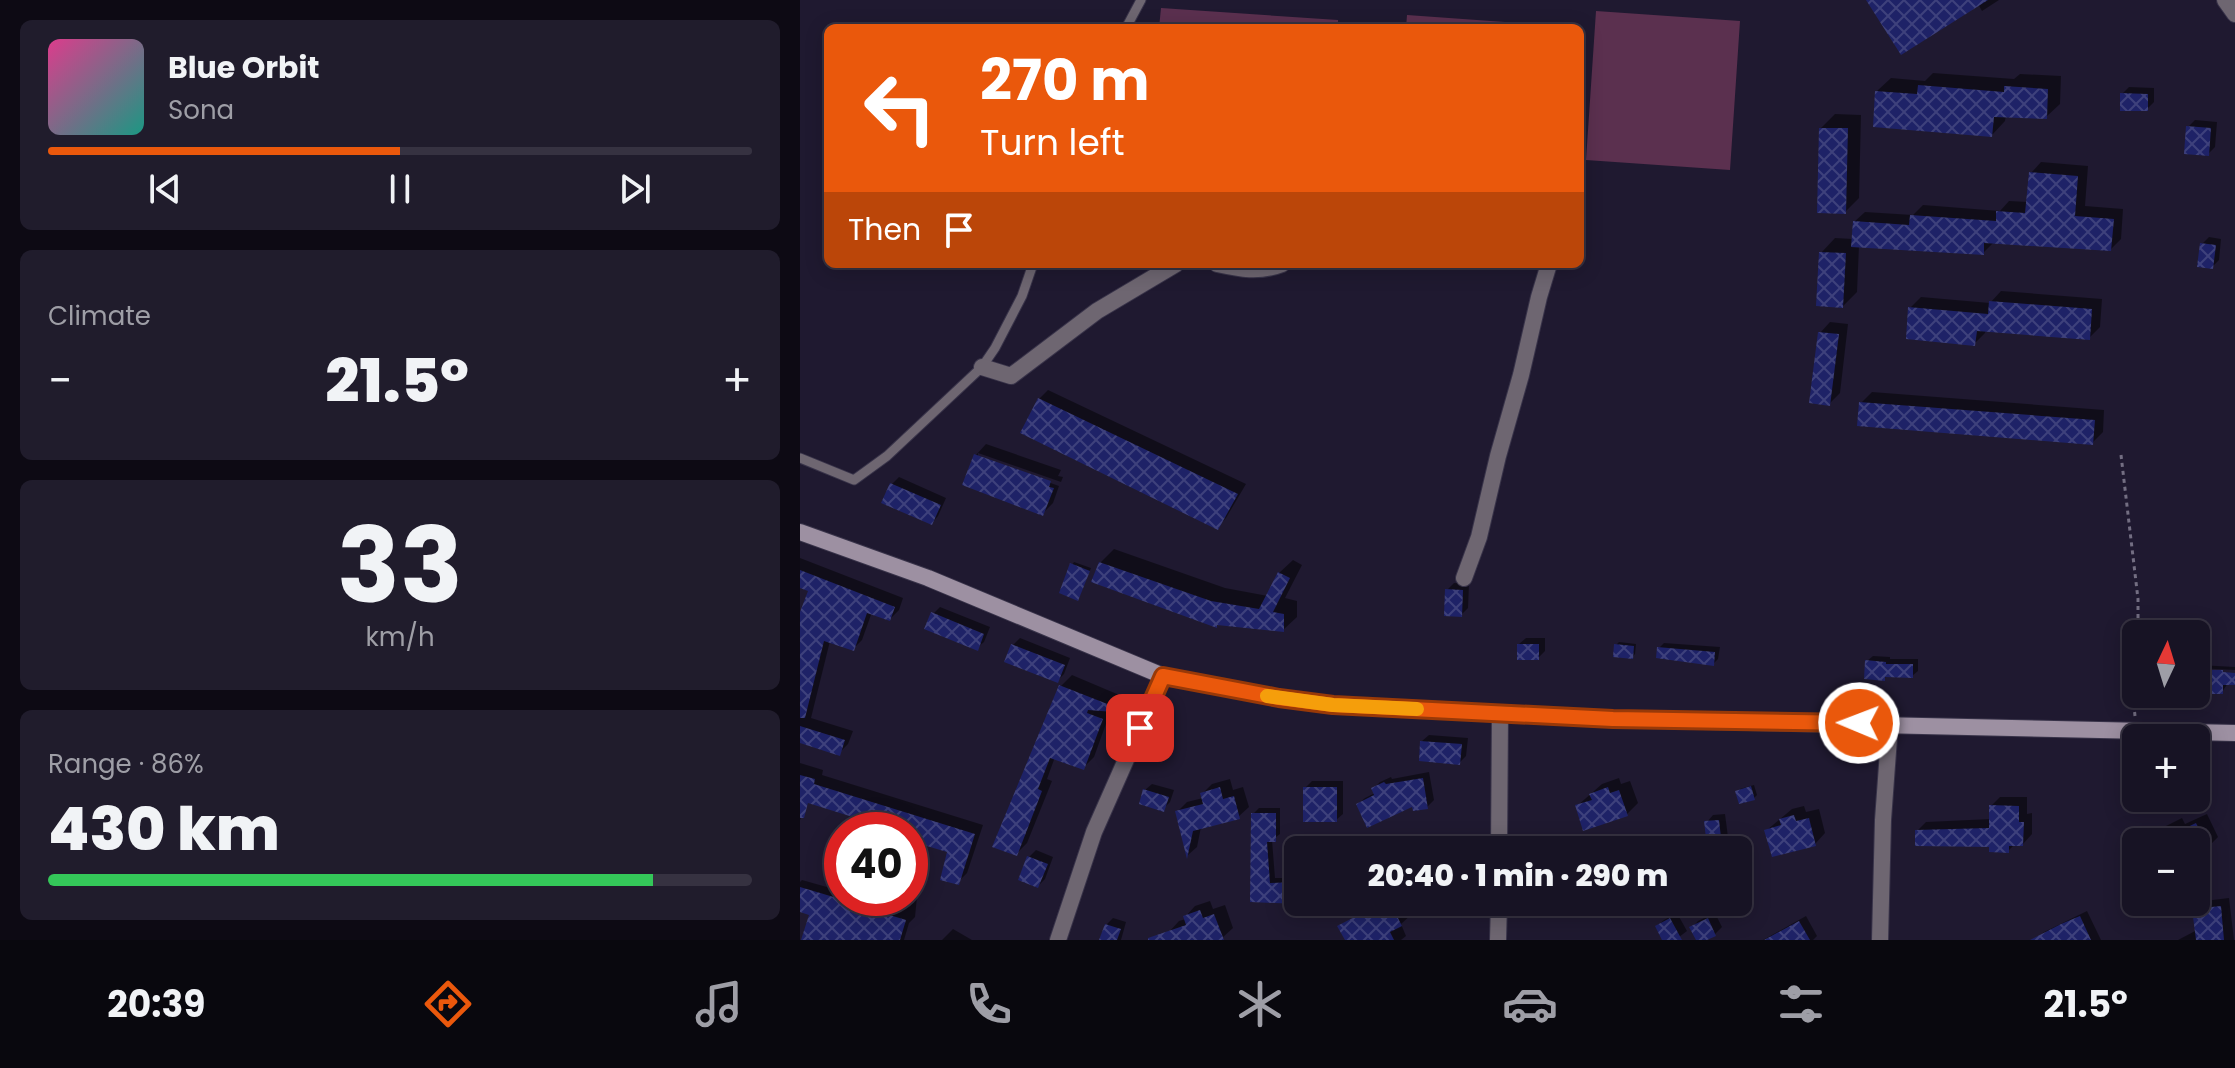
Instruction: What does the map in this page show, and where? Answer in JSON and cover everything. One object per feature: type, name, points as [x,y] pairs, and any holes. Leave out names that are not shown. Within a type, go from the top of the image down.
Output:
[{"type":"street","points":[[2225,0],[2235,14]]},
{"type":"street","points":[[982,367],[1011,376],[1097,311],[1169,268]]},
{"type":"street","points":[[1234,268],[1273,268]]},
{"type":"street","points":[[1464,578],[1479,537],[1548,268]]},
{"type":"street","points":[[800,532],[928,578],[1163,676],[1279,698],[1333,705],[1500,715],[2122,732]]},
{"type":"street","points":[[1058,940],[1094,832],[1163,676]]},
{"type":"street","points":[[1499,836],[1500,715]]},
{"type":"street","points":[[1880,940],[1883,820],[1890,724]]},
{"type":"street","points":[[2210,733],[2235,733]]},
{"type":"street","points":[[1498,940],[1499,916]]},
{"type":"lane","points":[[1128,24],[1141,0]]},
{"type":"lane","points":[[800,458],[854,480],[887,456],[982,367],[1022,296],[1032,268]]},
{"type":"path","points":[[2121,455],[2138,620]]},
{"type":"shaded area","points":[[1161,8],[1338,20],[1338,24],[1159,24]]},
{"type":"shaded area","points":[[1596,11],[1740,21],[1730,170],[1586,160]]},
{"type":"shaded area","points":[[1407,15],[1535,24],[1406,24]]},
{"type":"building","points":[[1866,0],[1988,0],[1901,55]]},
{"type":"building","points":[[1918,85],[2004,92],[2004,86],[2048,89],[2047,119],[1994,117],[1992,137],[1873,127],[1875,91],[1917,94]]},
{"type":"building","points":[[2120,93],[2148,94],[2148,111],[2120,111]]},
{"type":"building","points":[[2186,126],[2211,128],[2209,156],[2184,154]]},
{"type":"building","points":[[1819,128],[1848,128],[1846,214],[1817,213]]},
{"type":"building","points":[[2029,172],[2078,176],[2075,216],[2114,219],[2111,251],[1984,243],[1984,255],[1851,247],[1853,221],[1909,225],[1910,215],[1996,221],[1996,211],[2025,213]]},
{"type":"building","points":[[2200,243],[2216,245],[2213,269],[2197,267]]},
{"type":"building","points":[[1819,252],[1846,253],[1843,308],[1816,306]]},
{"type":"building","points":[[1989,301],[2092,309],[2090,340],[1977,331],[1975,346],[1906,339],[1908,307],[1988,314]]},
{"type":"building","points":[[1818,332],[1839,334],[1830,406],[1809,403]]},
{"type":"building","points":[[1038,398],[1238,494],[1218,530],[1020,433]]},
{"type":"building","points":[[1859,402],[2095,420],[2093,445],[1857,426]]},
{"type":"building","points":[[974,454],[1051,481],[1049,487],[1054,488],[1043,516],[962,485]]},
{"type":"building","points":[[890,483],[941,505],[932,525],[881,503]]},
{"type":"building","points":[[1099,562],[1211,601],[1259,609],[1278,572],[1290,578],[1273,612],[1284,614],[1284,632],[1217,625],[1217,628],[1091,582]]},
{"type":"building","points":[[1070,563],[1090,571],[1078,601],[1059,593]]},
{"type":"building","points":[[800,570],[895,607],[890,621],[867,613],[854,651],[824,641],[805,718],[800,718],[800,612],[808,591],[800,588]]},
{"type":"building","points":[[1445,589],[1463,590],[1462,617],[1444,616]]},
{"type":"building","points":[[931,612],[984,634],[978,651],[924,629]]},
{"type":"building","points":[[1011,644],[1065,665],[1058,683],[1004,662]]},
{"type":"building","points":[[1517,644],[1539,644],[1539,660],[1517,660]]},
{"type":"building","points":[[1614,644],[1634,646],[1633,659],[1613,657]]},
{"type":"building","points":[[1657,647],[1715,652],[1714,666],[1656,658]]},
{"type":"building","points":[[1865,660],[1913,664],[1913,678],[1885,677],[1885,681],[1864,679]]},
{"type":"building","points":[[2210,670],[2235,673],[2235,685],[2223,685],[2223,694],[2210,694]]},
{"type":"building","points":[[1059,685],[1115,707],[1114,712],[1088,710],[1087,713],[1103,719],[1084,770],[1050,758],[1038,789],[1042,791],[1017,856],[992,847]]},
{"type":"building","points":[[800,726],[845,740],[840,756],[800,743]]},
{"type":"building","points":[[1420,741],[1462,744],[1460,765],[1419,761]]},
{"type":"building","points":[[800,775],[815,779],[814,784],[904,812],[837,812],[808,803],[804,818],[800,818]]},
{"type":"building","points":[[1423,778],[1428,809],[1413,811],[1412,807],[1367,828],[1356,804],[1374,795],[1371,788],[1384,782]]},
{"type":"building","points":[[1751,786],[1755,800],[1739,804],[1735,791]]},
{"type":"building","points":[[1220,787],[1223,799],[1234,796],[1240,819],[1193,831],[1187,859],[1175,811],[1203,804],[1200,793]]},
{"type":"building","points":[[1303,787],[1337,787],[1337,822],[1303,822]]},
{"type":"building","points":[[1608,787],[1610,793],[1619,790],[1628,816],[1583,831],[1575,805],[1592,800],[1589,794]]},
{"type":"building","points":[[1143,789],[1169,797],[1164,812],[1139,804]]},
{"type":"building","points":[[1989,805],[2019,806],[2019,822],[2024,822],[2023,846],[2009,846],[2009,853],[1989,852],[1989,847],[1915,846],[1915,830],[1989,828]]},
{"type":"building","points":[[1251,813],[1276,813],[1276,842],[1267,842],[1270,883],[1284,882],[1284,903],[1250,902]]},
{"type":"building","points":[[1794,815],[1796,821],[1809,818],[1816,846],[1772,857],[1764,830],[1781,825],[1779,819]]},
{"type":"building","points":[[928,819],[975,834],[959,885],[940,880],[947,852],[928,846]]},
{"type":"building","points":[[1719,820],[1721,836],[1706,836],[1704,821]]},
{"type":"building","points":[[1027,856],[1048,864],[1038,888],[1018,880]]},
{"type":"building","points":[[800,887],[824,894],[824,916],[893,916],[906,920],[900,940],[801,940],[809,915],[800,912]]},
{"type":"building","points":[[2221,906],[2224,940],[2196,940],[2193,916],[2210,916],[2210,907]]},
{"type":"building","points":[[1200,910],[1203,918],[1214,914],[1224,940],[1148,940],[1186,925],[1183,916]]},
{"type":"building","points":[[1357,916],[1397,916],[1402,926],[1390,932],[1394,940],[1345,940],[1337,926]]},
{"type":"building","points":[[2080,916],[2091,940],[2030,940],[2061,924]]},
{"type":"building","points":[[1670,918],[1682,940],[1662,940],[1655,926]]},
{"type":"building","points":[[1708,918],[1716,936],[1696,940],[1689,927]]},
{"type":"building","points":[[1799,921],[1810,940],[1764,940]]},
{"type":"building","points":[[1105,924],[1121,929],[1117,940],[1099,940]]},
{"type":"slow traffic","points":[[1267,696],[1333,705],[1417,709]]},
{"type":"route","points":[[1140,728],[1163,676],[1333,705],[1613,719],[1859,723]]}]
